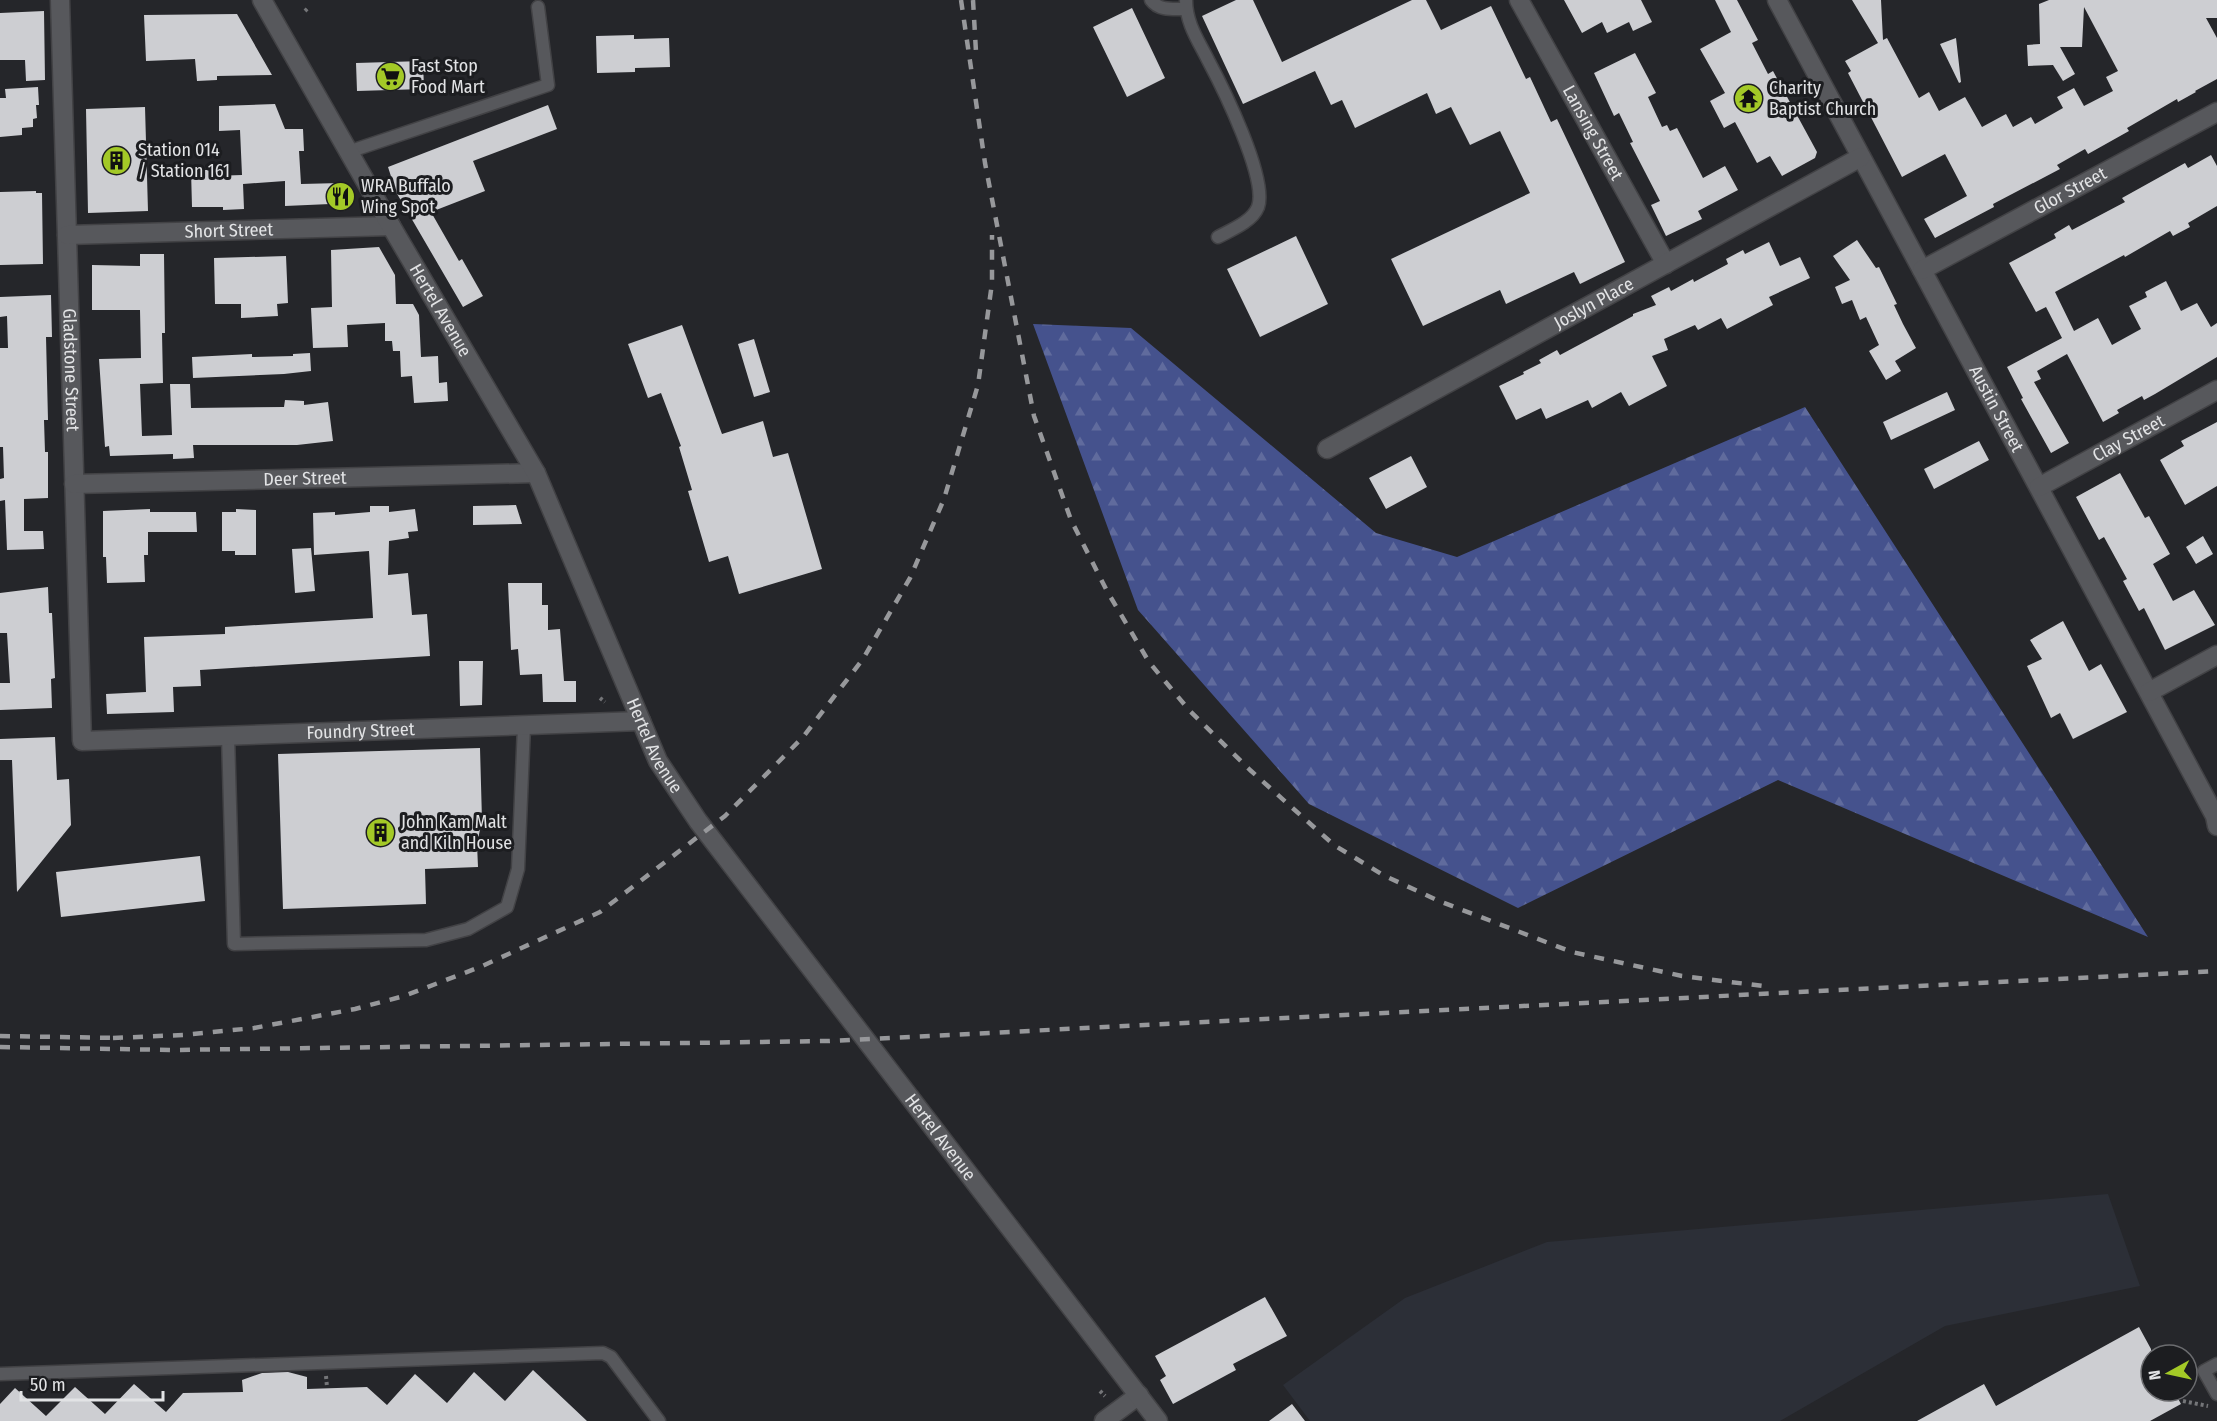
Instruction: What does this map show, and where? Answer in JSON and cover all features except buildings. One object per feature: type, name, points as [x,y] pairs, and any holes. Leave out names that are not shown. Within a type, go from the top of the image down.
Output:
[{"type":"street","name":"Gladstone Street","points":[[60,0],[82,741]]},
{"type":"street","name":"Hertel Avenue","points":[[262,0],[536,473],[658,761],[698,821],[1158,1421]]},
{"type":"street","name":"Lansing Street","points":[[1519,0],[1666,264]]},
{"type":"street","name":"Austin Street","points":[[1777,0],[2216,820]]},
{"type":"street","name":"Glor Street","points":[[1922,270],[2217,112]]},
{"type":"street","name":"Joslyn Place","points":[[1327,449],[1862,157]]},
{"type":"street","name":"Short Street","points":[[67,235],[391,226]]},
{"type":"street","name":"Clay Street","points":[[2039,487],[2217,390]]},
{"type":"street","name":"Deer Street","points":[[74,484],[536,473]]},
{"type":"street","points":[[2149,692],[2217,655]]},
{"type":"street","name":"Foundry Street","points":[[82,741],[641,721]]},
{"type":"street","points":[[1104,1421],[1139,1395]]},
{"type":"lane","points":[[1150,0],[1164,9],[1186,4],[1192,32],[1209,60],[1239,125],[1257,177],[1260,190],[1258,207],[1251,217],[1218,237]]},
{"type":"lane","points":[[348,152],[548,85],[538,7]]},
{"type":"lane","points":[[228,736],[234,944],[426,940],[468,929],[507,907],[518,869],[524,726]]},
{"type":"lane","points":[[0,1374],[603,1353],[611,1357],[659,1421]]},
{"type":"lane","points":[[2217,1364],[2204,1371],[2217,1394]]},
{"type":"path","points":[[600,698],[605,702]]},
{"type":"path","points":[[1100,1390],[1105,1396]]},
{"type":"path","points":[[2192,1403],[2211,1407]]},
{"type":"shaded area","points":[[2108,1194],[2140,1286],[1945,1326],[1780,1421],[1310,1421],[1283,1385],[1405,1298],[1547,1242]]},
{"type":"green space","points":[[1033,324],[1131,328],[1376,533],[1457,557],[1805,407],[2148,937],[1778,780],[1518,908],[1309,804],[1138,610]]},
{"type":"railway","points":[[961,0],[985,163],[1034,416],[1071,520],[1107,591],[1149,662],[1189,710],[1250,770],[1334,845],[1383,875],[1439,901],[1572,952],[1682,976],[1771,987]]},
{"type":"railway","points":[[973,0],[976,52]]},
{"type":"railway","points":[[113,1038],[183,1035],[254,1028],[355,1009],[404,996],[480,967],[600,912],[725,816],[803,737],[863,659],[910,578],[944,499],[978,385],[992,283],[992,235]]},
{"type":"railway","points":[[0,1047],[172,1050],[829,1041],[2217,971]]},
{"type":"railway","points":[[0,1036],[121,1038]]},
{"type":"place","name":"Fast Stop Food Mart","points":[[390,76]]},
{"type":"place","name":"Charity Baptist Church","points":[[1748,98]]},
{"type":"place","name":"Station 014 / Station 161","points":[[117,160]]},
{"type":"place","name":"WRA Buffalo Wing Spot","points":[[340,196]]},
{"type":"place","name":"John Kam Malt and Kiln House","points":[[380,832]]}]
